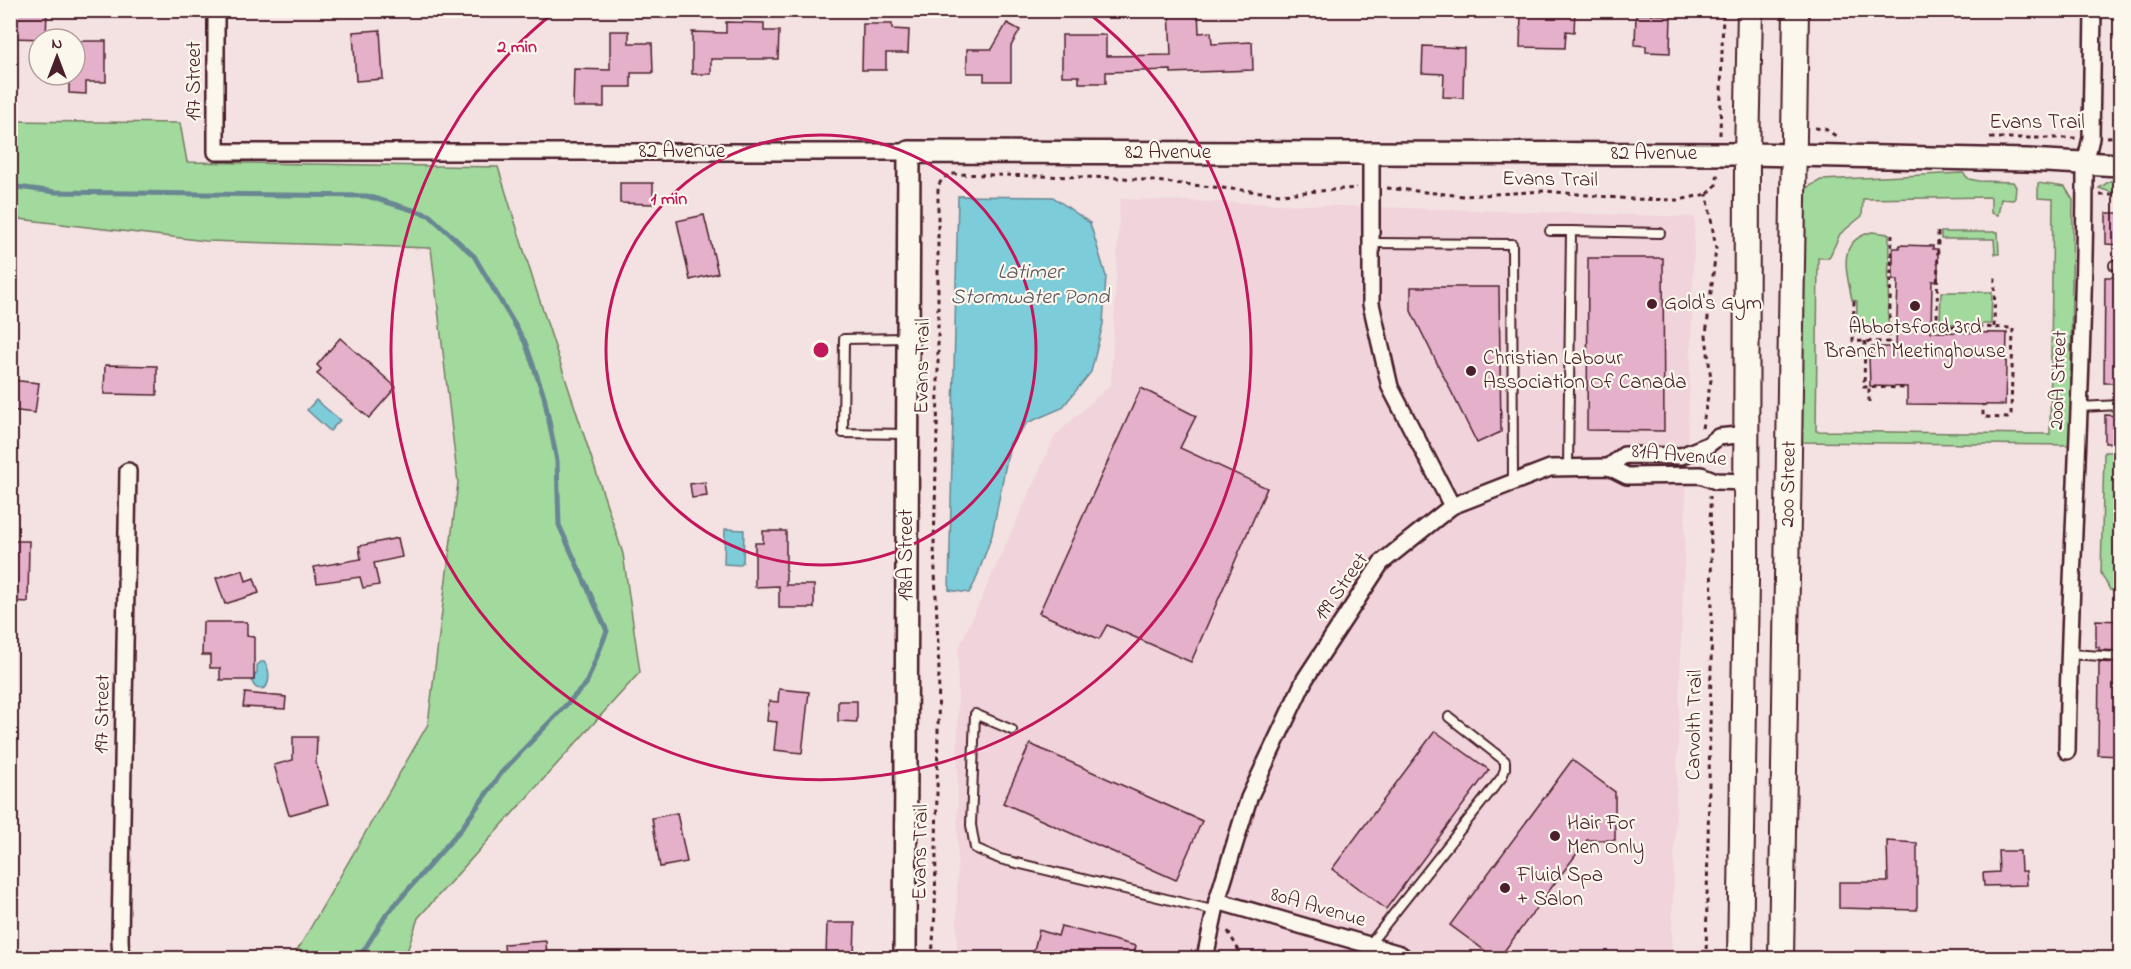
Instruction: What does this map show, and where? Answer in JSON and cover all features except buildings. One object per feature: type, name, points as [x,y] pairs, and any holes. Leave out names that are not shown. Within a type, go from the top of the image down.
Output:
[{"type":"main road","name":"200 Street","points":[[1740,958],[1750,10]]},
{"type":"main road","name":"200 Street","points":[[1781,958],[1796,10]]},
{"type":"street","name":"197 Street","points":[[216,10],[216,152]]},
{"type":"street","name":"200A Street","points":[[2067,751],[2068,654],[2080,406],[2085,164],[2091,138],[2093,10]]},
{"type":"street","name":"82 Avenue","points":[[216,152],[1748,154],[2027,160],[2121,165]]},
{"type":"street","name":"198A Street","points":[[905,958],[909,152]]},
{"type":"street","points":[[1371,153],[1371,304],[1390,387],[1452,506]]},
{"type":"street","name":"81A Avenue","points":[[1608,467],[1624,455],[1681,456],[1718,437],[1747,434]]},
{"type":"street","name":"81A Avenue","points":[[1452,506],[1550,468],[1608,467],[1627,476],[1701,475],[1716,481],[1746,482]]},
{"type":"street","name":"197 Street","points":[[121,958],[128,471]]},
{"type":"street","name":"199 Street","points":[[1205,958],[1216,906],[1249,798],[1305,679],[1381,563],[1452,506]]},
{"type":"street","name":"80A Avenue","points":[[1216,906],[1369,945],[1400,954],[1405,958]]},
{"type":"lane","points":[[1550,231],[1660,233]]},
{"type":"lane","points":[[1568,468],[1571,231]]},
{"type":"lane","points":[[1371,243],[1512,244],[1513,483]]},
{"type":"lane","points":[[908,338],[844,339],[843,433],[908,434]]},
{"type":"lane","points":[[2080,406],[2121,405]]},
{"type":"lane","points":[[2068,654],[2121,657]]},
{"type":"lane","points":[[1012,730],[975,714],[971,825],[975,848],[1000,859],[1216,906]]},
{"type":"lane","points":[[1369,945],[1506,769],[1505,761],[1449,717]]},
{"type":"path","points":[[1720,124],[1723,10]]},
{"type":"path","points":[[1811,127],[1825,129],[1841,136]]},
{"type":"path","name":"Evans Trail","points":[[1983,138],[2121,136]]},
{"type":"path","name":"Evans Trail","points":[[932,958],[935,911],[939,671],[934,546],[938,392],[938,186],[943,178],[952,174],[1124,178],[1281,194],[1301,194],[1344,188]]},
{"type":"path","points":[[1702,437],[1705,403],[1711,380],[1706,335],[1716,249],[1707,194],[1716,185]]},
{"type":"path","name":"Evans Trail","points":[[1392,188],[1464,196],[1545,191],[1630,199],[1679,200],[1707,194]]},
{"type":"path","points":[[2095,194],[2121,195]]},
{"type":"path","points":[[1938,232],[1937,326],[2013,328],[2011,416],[2008,418],[1983,417],[1983,405]]},
{"type":"path","points":[[1854,301],[1853,341],[1889,342],[1892,234]]},
{"type":"path","points":[[1994,327],[1995,276]]},
{"type":"path","points":[[1865,341],[1864,387],[1907,388]]},
{"type":"path","points":[[1869,387],[1869,402]]},
{"type":"path","name":"Carvolth Trail","points":[[1706,958],[1712,609],[1709,497],[1713,493]]},
{"type":"path","points":[[1227,929],[1243,958]]},
{"type":"shaded area","points":[[1120,199],[1695,217],[1671,958],[957,958],[958,650],[1055,436],[1111,384]]},
{"type":"green space","points":[[11,121],[180,123],[187,162],[498,167],[623,554],[640,672],[418,918],[405,958],[293,958],[428,724],[458,483],[431,248],[206,241],[11,218]]},
{"type":"green space","points":[[1963,173],[1969,179],[1979,181],[2013,182],[2016,187],[2015,198],[2013,200],[2001,199],[1998,215],[1991,213],[1991,197],[1863,199],[1862,216],[1840,234],[1829,258],[1818,258],[1816,431],[2050,434],[2053,199],[2038,198],[2038,183],[2065,187],[2073,200],[2070,445],[1799,442],[1802,194],[1806,188],[1821,180]]},
{"type":"green space","points":[[2120,180],[2120,192],[2113,193],[2099,188],[2110,181]]},
{"type":"green space","points":[[1872,232],[1889,234],[1888,329],[1883,334],[1861,334],[1856,331],[1857,301],[1852,300],[1846,259],[1853,243],[1860,236]]},
{"type":"green space","points":[[1941,232],[1998,232],[1999,254],[1995,254],[1994,239],[1941,239]]},
{"type":"green space","points":[[1941,292],[1992,292],[1991,324],[1940,324]]},
{"type":"green space","points":[[2104,452],[2120,452],[2120,592],[2110,590],[2101,573]]},
{"type":"water","name":"Latimer Stormwater Pond","points":[[958,196],[1053,197],[1090,223],[1106,276],[1103,324],[1091,372],[1062,408],[1027,423],[1010,443],[992,535],[969,593],[949,590]]},
{"type":"water","points":[[316,400],[340,420],[330,431],[307,410]]},
{"type":"water","points":[[725,529],[744,530],[743,562],[739,565],[724,564]]},
{"type":"water","points":[[261,662],[266,665],[269,678],[266,687],[259,689],[252,681],[257,672],[257,665]]},
{"type":"waterway","points":[[10,186],[55,192],[367,196],[429,215],[474,256],[525,342],[544,396],[557,461],[559,525],[607,631],[586,684],[502,772],[461,829],[386,915],[359,958]]},
{"type":"place","name":"Gold's Gym","points":[[1652,304]]},
{"type":"place","name":"Abbotsford 3rd Branch Meetinghouse","points":[[1915,306]]},
{"type":"place","name":"Christian Labour Association Of Canada","points":[[1471,371]]},
{"type":"place","name":"Hair For Men Only","points":[[1555,836]]},
{"type":"place","name":"Fluid Spa + Salon","points":[[1505,888]]}]
